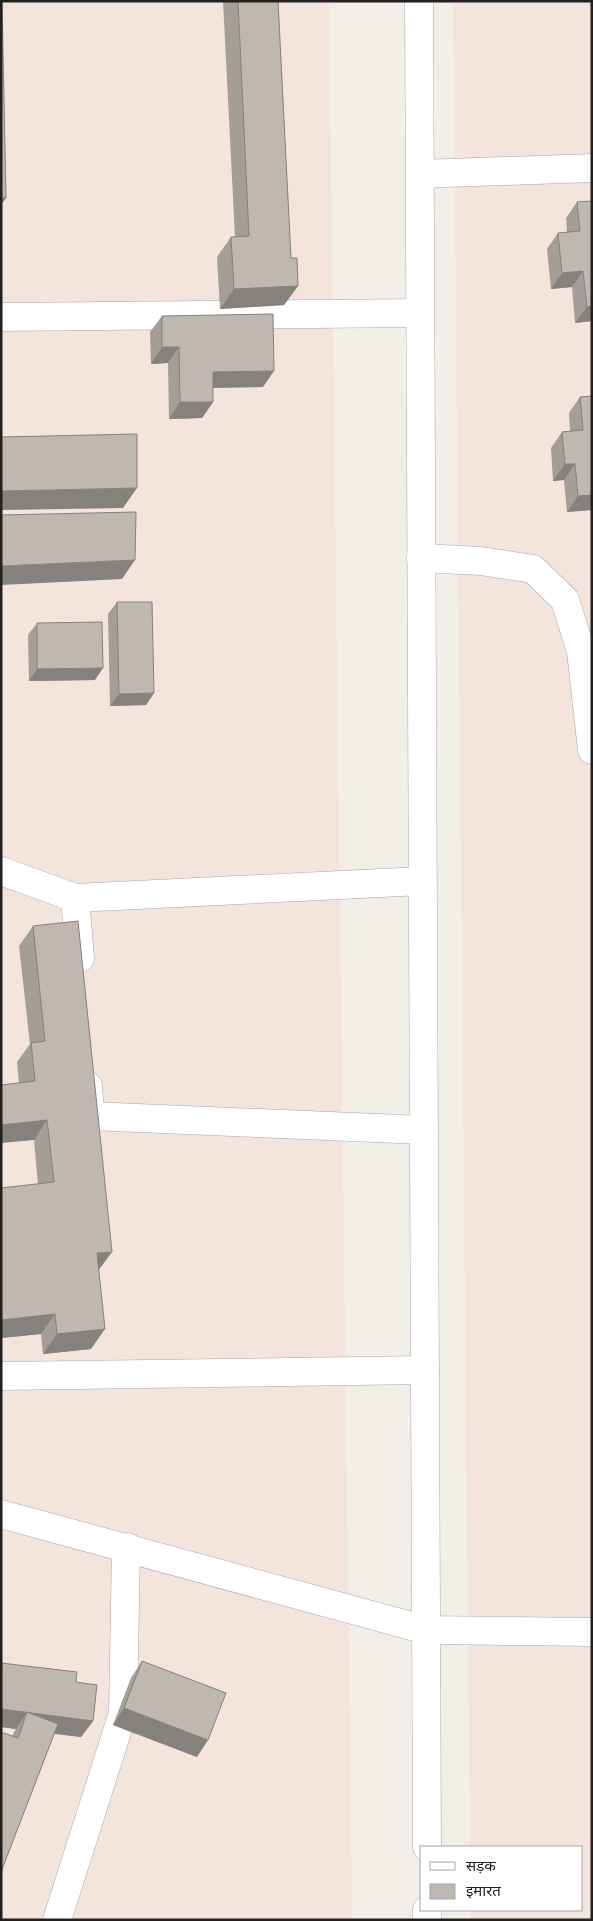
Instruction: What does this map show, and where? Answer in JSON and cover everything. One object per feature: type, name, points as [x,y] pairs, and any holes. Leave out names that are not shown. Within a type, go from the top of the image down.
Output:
[{"type":"street","points":[[419,1],[426,1846]]},
{"type":"street","points":[[420,174],[592,168]]},
{"type":"street","points":[[1,317],[420,313]]},
{"type":"street","points":[[421,558],[480,561],[533,569],[565,600],[581,650],[592,750]]},
{"type":"street","points":[[1,871],[76,898],[422,881]]},
{"type":"street","points":[[76,898],[82,987]]},
{"type":"street","points":[[87,1066],[90,1116],[424,1130]]},
{"type":"street","points":[[1,1376],[425,1370]]},
{"type":"street","points":[[1,1514],[426,1630],[592,1632]]},
{"type":"street","points":[[57,1920],[123,1713],[127,1548]]},
{"type":"shaded area","points":[[1,1],[329,1],[352,1920],[1,1920]]},
{"type":"shaded area","points":[[453,1],[592,1],[592,1920],[471,1920],[471,1911],[583,1911],[583,1846],[470,1846]]},
{"type":"building","points":[[2,1],[6,198],[1,198]]},
{"type":"building","points":[[238,1],[278,1],[291,258],[297,258],[298,286],[234,289],[231,237],[249,236]]},
{"type":"building","points":[[592,201],[592,306],[587,307],[583,271],[562,273],[558,233],[580,231],[577,202]]},
{"type":"building","points":[[273,314],[274,371],[213,372],[213,402],[180,402],[179,347],[162,347],[162,316]]},
{"type":"building","points":[[592,396],[592,495],[578,496],[575,464],[565,464],[562,432],[583,430],[580,397]]},
{"type":"building","points":[[137,434],[137,488],[1,491],[1,437]]},
{"type":"building","points":[[136,512],[135,560],[1,566],[1,515]]},
{"type":"building","points":[[117,602],[152,602],[154,693],[119,694]]},
{"type":"building","points":[[102,622],[103,668],[37,669],[37,623]]},
{"type":"building","points":[[78,921],[112,1252],[97,1253],[105,1329],[57,1334],[55,1314],[1,1320],[1,1188],[54,1182],[47,1120],[1,1125],[1,1085],[35,1081],[31,1043],[45,1041],[33,926]]},
{"type":"building","points":[[142,1661],[226,1693],[208,1740],[124,1708]]},
{"type":"building","points":[[1,1663],[77,1672],[76,1682],[97,1685],[93,1721],[1,1709]]},
{"type":"building","points":[[27,1712],[58,1724],[1,1872],[1,1732],[18,1738]]}]
